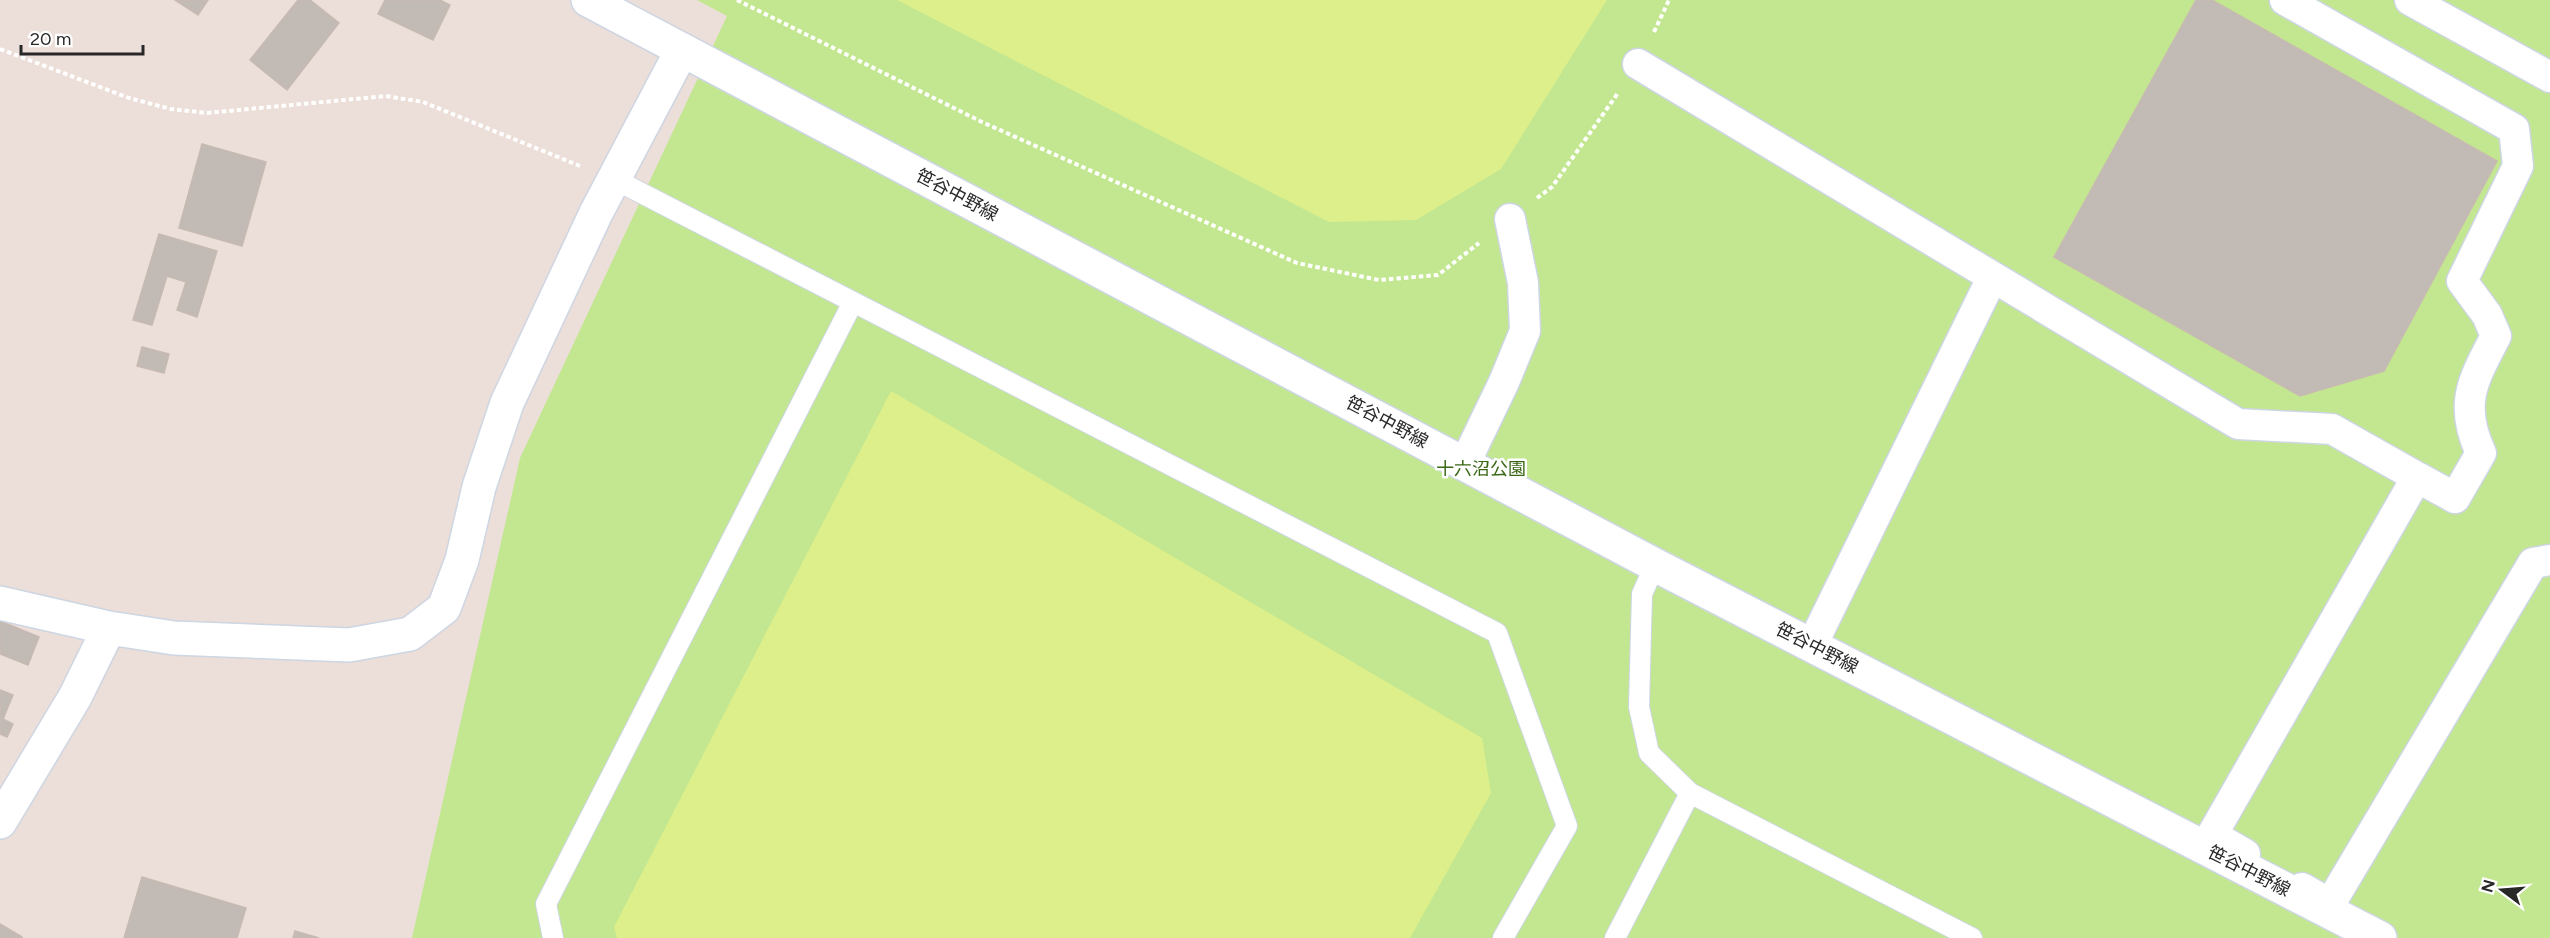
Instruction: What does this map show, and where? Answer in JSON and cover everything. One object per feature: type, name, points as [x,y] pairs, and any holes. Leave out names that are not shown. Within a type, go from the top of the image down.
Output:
[{"type":"street","name":"笹谷中野線","points":[[588,0],[1465,463],[1655,566],[2380,938]]},
{"type":"street","points":[[1638,64],[2238,424],[2332,429],[2455,498],[2481,453],[2468,415],[2471,384],[2496,336],[2487,315],[2462,281],[2518,166],[2514,129],[2285,0]]},
{"type":"street","points":[[2410,0],[2550,76]]},
{"type":"street","points":[[0,603],[109,628],[174,638],[349,645],[410,634],[444,608],[462,560],[479,488],[507,404],[614,179],[682,50]]},
{"type":"street","points":[[1465,463],[1504,382],[1525,331],[1523,282],[1510,219]]},
{"type":"street","points":[[1812,645],[1992,278]]},
{"type":"street","points":[[2417,477],[2212,835],[2330,904],[2533,563],[2550,560]]},
{"type":"street","points":[[0,822],[75,697],[109,628]]},
{"type":"lane","points":[[614,179],[1497,633],[1567,826],[1503,938]]},
{"type":"lane","points":[[553,938],[546,904],[853,302]]},
{"type":"lane","points":[[1655,566],[1642,594],[1639,707],[1649,753],[1689,793],[1972,938]]},
{"type":"lane","points":[[1615,938],[1689,793]]},
{"type":"path","points":[[737,0],[982,122],[1297,263],[1379,280],[1438,275],[1552,186],[1638,64],[1669,0]]},
{"type":"path","points":[[0,49],[129,98],[171,109],[207,113],[386,96],[423,102],[614,179]]},
{"type":"green space","name":"十六沼公園","points":[[697,0],[2550,0],[2550,938],[412,938],[520,458],[727,16]]},
{"type":"green space","points":[[897,0],[1607,0],[1501,169],[1416,220],[1329,222]]},
{"type":"green space","points":[[891,391],[1482,738],[1491,793],[1410,938],[617,938],[614,927]]},
{"type":"building","points":[[175,0],[208,0],[198,15]]},
{"type":"building","points":[[298,0],[310,0],[339,23],[287,90],[250,60]]},
{"type":"building","points":[[385,0],[440,0],[450,5],[433,40],[378,14]]},
{"type":"building","points":[[2196,0],[2212,0],[2497,161],[2384,371],[2300,396],[2054,257]]},
{"type":"building","points":[[202,144],[266,162],[242,246],[179,228]]},
{"type":"building","points":[[159,234],[217,251],[197,317],[177,310],[186,282],[167,276],[152,325],[133,320]]},
{"type":"building","points":[[142,347],[169,354],[164,373],[137,366]]},
{"type":"building","points":[[0,621],[39,637],[28,665],[0,654]]},
{"type":"building","points":[[0,690],[13,695],[3,719],[13,724],[7,737],[0,734]]},
{"type":"building","points":[[142,877],[246,908],[237,938],[124,938]]},
{"type":"building","points":[[0,924],[22,937],[22,938],[0,938]]},
{"type":"building","points":[[295,931],[319,938],[293,938]]}]
